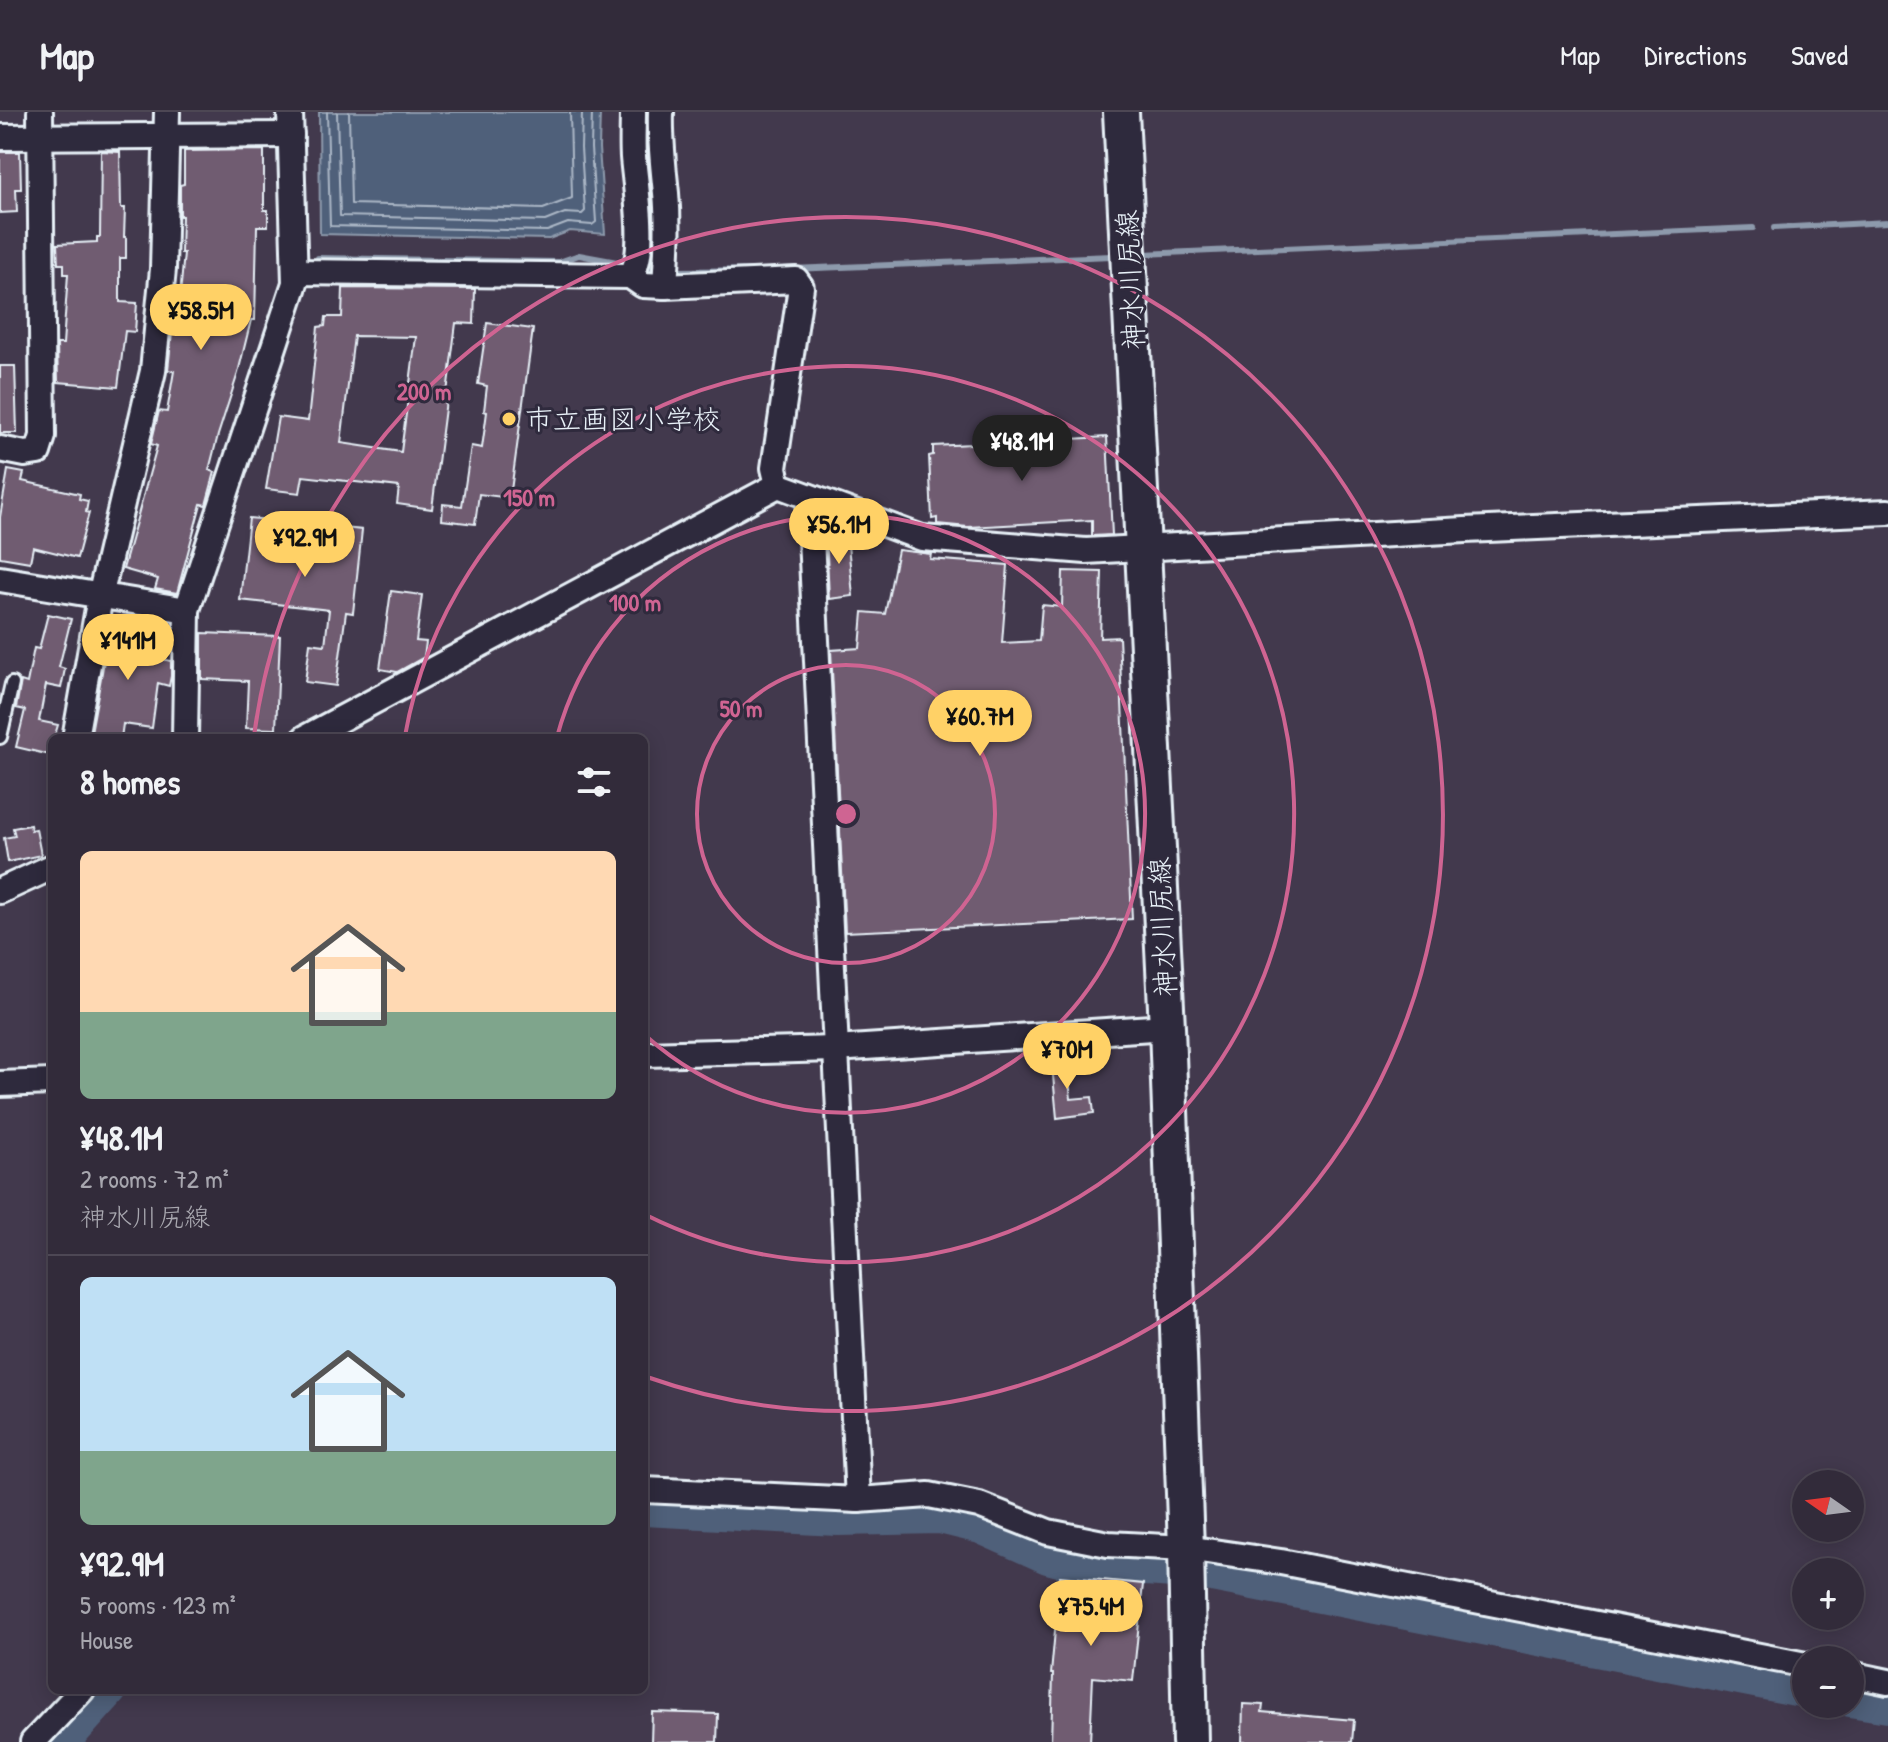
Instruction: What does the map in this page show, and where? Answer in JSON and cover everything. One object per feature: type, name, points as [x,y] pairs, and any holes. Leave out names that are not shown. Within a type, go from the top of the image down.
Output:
[{"type":"main road","name":"神水川尻線","points":[[1121,112],[1167,1027],[1190,1742]]},
{"type":"street","points":[[630,276],[635,270],[639,214],[633,157],[633,112]]},
{"type":"street","points":[[661,112],[660,152],[666,193],[668,244],[665,286]]},
{"type":"street","points":[[76,734],[100,597],[153,371],[163,269],[167,123]]},
{"type":"street","points":[[0,137],[40,124],[291,123],[295,283],[187,610],[185,734]]},
{"type":"street","points":[[0,449],[25,454],[38,452],[43,436],[40,124]]},
{"type":"street","points":[[296,272],[630,276],[643,285],[665,286],[794,279],[801,284],[774,468],[778,485]]},
{"type":"street","points":[[312,734],[778,485],[922,538],[1086,551],[1465,530],[1888,512]]},
{"type":"street","points":[[809,497],[858,1500]]},
{"type":"street","points":[[0,579],[187,610]]},
{"type":"street","points":[[1,885],[48,868]]},
{"type":"street","points":[[648,1054],[835,1049],[1167,1027]]},
{"type":"street","points":[[0,1084],[48,1082]]},
{"type":"street","points":[[648,1490],[858,1500],[929,1495],[979,1505],[1048,1532],[1186,1564],[1281,1562],[1792,1662]]},
{"type":"street","points":[[1864,1677],[1888,1682]]},
{"type":"street","points":[[33,1742],[78,1694]]},
{"type":"lane","points":[[0,737],[12,684]]},
{"type":"water","points":[[319,112],[600,112],[599,148],[605,234],[570,231],[549,239],[320,234]]},
{"type":"building","points":[[264,150],[264,210],[268,210],[268,226],[257,226],[255,320],[251,320],[218,435],[209,470],[215,472],[206,505],[201,504],[177,593],[155,589],[158,579],[123,569],[157,446],[151,444],[159,411],[167,412],[174,371],[168,370],[184,253],[181,253],[180,185],[184,184],[184,151]]},
{"type":"building","points":[[101,151],[120,152],[126,258],[120,258],[120,302],[137,303],[135,332],[125,331],[118,387],[58,382],[57,344],[63,344],[68,274],[64,274],[64,264],[58,264],[57,244],[97,242],[97,237],[100,237]]},
{"type":"building","points":[[0,152],[20,152],[21,189],[16,189],[17,212],[0,213]]},
{"type":"building","points":[[343,288],[475,289],[474,324],[456,323],[432,509],[397,504],[399,487],[303,476],[300,493],[266,489],[278,417],[308,421],[318,327],[325,326],[326,317],[342,317]],"holes":[[[354,336],[416,337],[401,452],[341,443]]]},
{"type":"building","points":[[487,323],[533,329],[510,498],[479,494],[475,524],[442,520],[443,504],[462,506],[471,446],[482,448],[487,386],[478,384]]},
{"type":"building","points":[[0,366],[15,366],[17,433],[0,433]]},
{"type":"building","points":[[1107,437],[1112,535],[1092,536],[1092,520],[968,527],[937,524],[937,518],[932,519],[929,456],[933,455],[933,446]]},
{"type":"building","points":[[8,470],[24,473],[22,481],[80,494],[79,499],[88,501],[86,512],[89,513],[77,558],[33,547],[30,562],[0,557],[0,517]]},
{"type":"building","points":[[249,518],[362,530],[353,613],[346,612],[336,686],[305,682],[310,643],[325,645],[329,610],[240,600]]},
{"type":"building","points":[[826,530],[847,534],[853,596],[829,599]]},
{"type":"building","points":[[898,550],[931,554],[930,559],[1008,565],[1002,643],[1039,641],[1042,605],[1062,607],[1063,571],[1102,572],[1100,638],[1119,637],[1132,919],[845,932],[831,650],[860,648],[863,612],[885,614]]},
{"type":"building","points":[[391,591],[422,595],[416,641],[426,642],[424,657],[397,672],[380,669]]},
{"type":"building","points":[[48,614],[71,619],[59,667],[65,669],[61,688],[46,685],[39,721],[58,725],[55,734],[48,734],[48,755],[16,747],[25,710],[16,708],[21,681],[27,683],[34,648],[39,649]]},
{"type":"building","points":[[112,617],[145,624],[140,654],[171,661],[169,686],[158,683],[152,728],[123,724],[122,734],[91,734]]},
{"type":"building","points":[[202,633],[280,636],[276,729],[246,728],[248,681],[202,679]]},
{"type":"building","points":[[30,825],[31,830],[36,829],[41,855],[8,862],[4,838],[15,836],[13,828]]},
{"type":"building","points":[[1066,1052],[1071,1099],[1092,1097],[1094,1113],[1057,1118],[1051,1054]]},
{"type":"building","points":[[1060,1576],[1143,1584],[1133,1681],[1093,1677],[1090,1742],[1051,1742],[1051,1674]]},
{"type":"building","points":[[1243,1704],[1263,1705],[1262,1712],[1354,1720],[1352,1742],[1242,1742]]},
{"type":"building","points":[[652,1712],[718,1714],[717,1742],[651,1742]]},
{"type":"waterway","points":[[643,268],[653,269],[655,201],[649,157],[649,124]]},
{"type":"waterway","points":[[1774,228],[1888,222]]},
{"type":"waterway","points":[[1143,254],[1753,228]]},
{"type":"waterway","points":[[318,258],[559,262],[579,255],[617,262]]},
{"type":"waterway","points":[[792,269],[1112,256]]},
{"type":"waterway","points":[[678,271],[765,270]]},
{"type":"waterway","points":[[648,1508],[838,1518],[940,1516],[981,1526],[1048,1556],[1075,1563],[1202,1572],[1792,1687]]},
{"type":"waterway","points":[[62,1742],[105,1694]]},
{"type":"waterway","points":[[1864,1701],[1888,1705]]},
{"type":"place","name":"市立画図小学校","points":[[509,419]]}]
